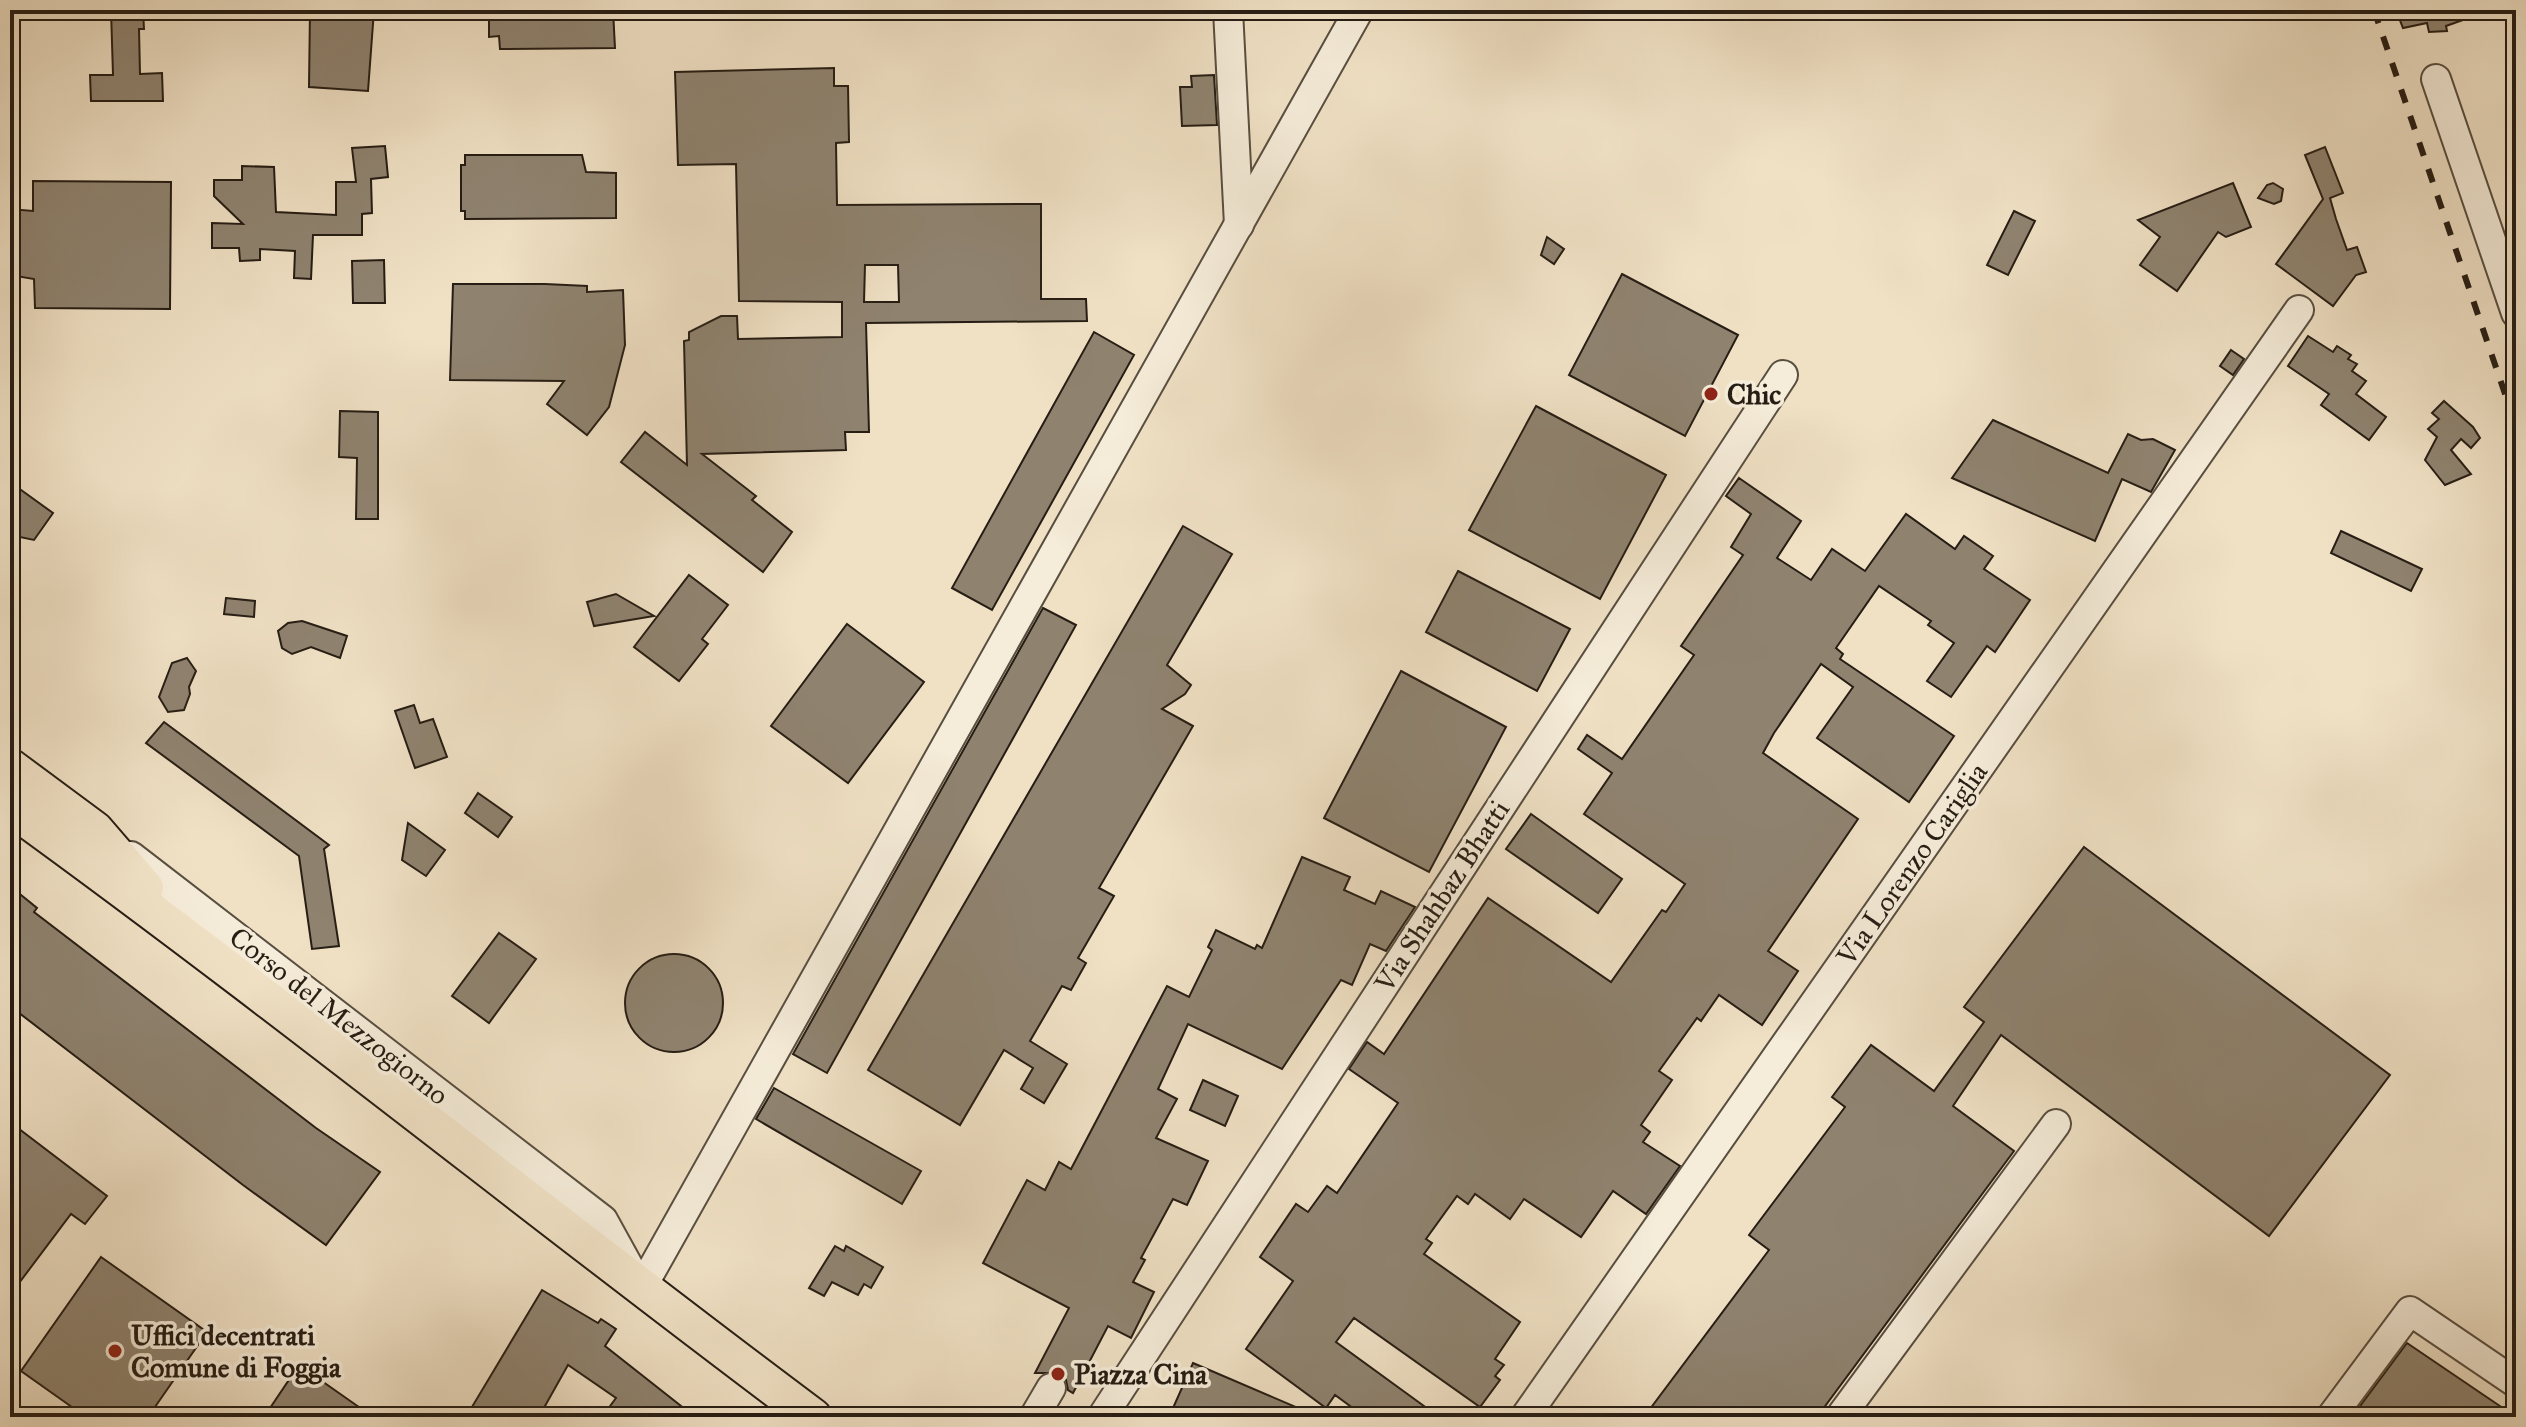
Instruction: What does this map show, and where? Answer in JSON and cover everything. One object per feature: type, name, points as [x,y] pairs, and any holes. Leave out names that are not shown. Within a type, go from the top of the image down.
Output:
[{"type":"main road","name":"Corso del Mezzogiorno","points":[[10,767],[95,830]]},
{"type":"main road","name":"Corso del Mezzogiorno","points":[[10,807],[183,932],[641,1289],[813,1417]]},
{"type":"main road","points":[[95,830],[183,932]]},
{"type":"street","points":[[1228,10],[1239,225]]},
{"type":"street","points":[[641,1289],[1359,10]]},
{"type":"street","points":[[2436,79],[2516,313]]},
{"type":"street","name":"Via Lorenzo Cariglia","points":[[1525,1417],[2299,310]]},
{"type":"street","name":"Via Shahbaz Bhatti","points":[[1102,1417],[1783,375]]},
{"type":"street","name":"Corso del Mezzogiorno","points":[[95,830],[603,1220],[641,1289]]},
{"type":"street","points":[[183,932],[322,1003]]},
{"type":"street","points":[[1840,1417],[2056,1124]]},
{"type":"street","points":[[2331,1417],[2410,1311],[2516,1383]]},
{"type":"street","points":[[1034,1417],[1051,1388]]},
{"type":"building","points":[[111,10],[143,10],[144,29],[139,29],[140,74],[162,73],[163,101],[91,101],[90,75],[113,75]]},
{"type":"building","points":[[310,10],[374,10],[368,91],[309,87]]},
{"type":"building","points":[[499,10],[613,10],[615,48],[500,49],[499,36],[489,37],[489,13]]},
{"type":"building","points":[[2396,10],[2482,10],[2483,13],[2446,26],[2447,31],[2429,32],[2427,23],[2403,28]]},
{"type":"building","points":[[834,68],[834,86],[848,86],[849,142],[836,143],[837,205],[1041,204],[1041,299],[1086,299],[1087,321],[866,323],[869,432],[845,432],[846,450],[702,454],[756,496],[752,500],[792,532],[763,572],[621,462],[645,432],[687,465],[684,341],[689,340],[689,332],[721,316],[737,316],[738,339],[842,337],[842,302],[739,301],[736,164],[678,165],[675,72]],"holes":[[[865,265],[898,265],[899,302],[864,302]]]},
{"type":"building","points":[[1214,75],[1217,125],[1182,126],[1180,87],[1192,87],[1191,76]]},
{"type":"building","points":[[385,146],[388,177],[371,179],[372,213],[362,214],[362,235],[313,235],[311,279],[294,278],[295,251],[260,249],[260,260],[240,261],[239,248],[212,248],[212,223],[243,224],[214,196],[214,180],[242,180],[242,166],[274,167],[276,212],[336,215],[336,182],[356,182],[352,148]]},
{"type":"building","points":[[2325,147],[2343,193],[2330,198],[2336,219],[2347,250],[2357,247],[2366,272],[2356,275],[2333,306],[2276,264],[2323,199],[2305,155]]},
{"type":"building","points":[[465,155],[582,155],[586,172],[616,173],[616,218],[465,219],[465,211],[461,211],[461,165],[465,165]]},
{"type":"building","points":[[33,181],[171,182],[170,309],[35,308],[34,279],[10,275],[10,209],[33,211]]},
{"type":"building","points":[[2233,183],[2251,227],[2226,237],[2218,232],[2177,291],[2140,265],[2160,237],[2138,220]]},
{"type":"building","points":[[2273,183],[2283,189],[2281,201],[2274,204],[2258,198],[2267,185]]},
{"type":"building","points":[[2014,211],[2035,221],[2008,275],[1987,265]]},
{"type":"building","points":[[1547,237],[1564,249],[1554,264],[1541,255]]},
{"type":"building","points":[[384,260],[385,303],[353,303],[352,261]]},
{"type":"building","points":[[1622,274],[1738,335],[1685,436],[1569,375]]},
{"type":"building","points":[[453,284],[587,286],[587,292],[623,290],[625,345],[609,407],[587,435],[547,404],[564,381],[450,380]]},
{"type":"building","points":[[1094,332],[1134,355],[992,610],[952,588]]},
{"type":"building","points":[[2308,336],[2333,352],[2337,346],[2351,355],[2348,359],[2357,364],[2352,371],[2366,381],[2356,394],[2386,417],[2369,440],[2321,405],[2329,394],[2288,366]]},
{"type":"building","points":[[2231,350],[2244,359],[2233,375],[2220,366]]},
{"type":"building","points":[[2444,401],[2473,427],[2480,438],[2471,448],[2461,439],[2451,450],[2471,474],[2445,485],[2425,460],[2437,437],[2428,429],[2439,419],[2432,413]]},
{"type":"building","points":[[1536,406],[1666,475],[1600,599],[1469,530]]},
{"type":"building","points":[[340,411],[378,412],[378,519],[356,519],[357,458],[339,457]]},
{"type":"building","points":[[1993,420],[2108,473],[2128,434],[2141,440],[2153,439],[2175,450],[2151,492],[2122,479],[2095,541],[1952,478]]},
{"type":"building","points":[[1739,478],[1801,521],[1777,558],[1811,580],[1832,549],[1865,571],[1906,514],[1955,549],[1964,536],[1993,556],[1984,569],[2030,600],[1995,652],[1987,646],[1951,697],[1927,681],[1954,643],[1928,625],[1931,621],[1879,586],[1836,648],[1843,654],[1840,659],[1954,736],[1909,802],[1817,738],[1853,687],[1821,664],[1774,733],[1763,753],[1858,819],[1768,951],[1798,971],[1762,1025],[1719,995],[1701,1021],[1697,1018],[1659,1071],[1672,1080],[1641,1125],[1650,1132],[1643,1142],[1680,1166],[1646,1214],[1613,1191],[1581,1237],[1524,1199],[1510,1219],[1475,1194],[1468,1204],[1457,1196],[1426,1239],[1432,1243],[1424,1254],[1520,1322],[1495,1359],[1504,1365],[1495,1376],[1500,1380],[1480,1407],[1354,1318],[1336,1342],[1439,1417],[1365,1417],[1335,1395],[1326,1408],[1246,1349],[1293,1281],[1260,1257],[1296,1204],[1308,1212],[1327,1186],[1337,1193],[1398,1103],[1349,1069],[1367,1042],[1384,1054],[1488,898],[1611,982],[1662,910],[1666,912],[1685,884],[1584,814],[1612,773],[1578,749],[1587,735],[1622,759],[1694,655],[1681,646],[1743,555],[1731,547],[1751,514],[1726,496]]},
{"type":"building","points":[[10,482],[53,513],[34,540],[10,535]]},
{"type":"building","points":[[1183,526],[1232,554],[1167,665],[1191,685],[1185,694],[1162,709],[1193,726],[1099,888],[1114,896],[1078,958],[1086,963],[1071,990],[1062,986],[1030,1041],[1067,1064],[1044,1103],[1021,1089],[1033,1068],[1004,1050],[960,1125],[868,1070]]},
{"type":"building","points":[[2341,531],[2422,569],[2411,591],[2331,553]]},
{"type":"building","points":[[1458,571],[1570,629],[1537,691],[1426,632]]},
{"type":"building","points":[[689,575],[728,605],[702,639],[708,644],[679,681],[634,647]]},
{"type":"building","points":[[616,594],[654,616],[594,626],[587,602]]},
{"type":"building","points":[[226,598],[255,601],[254,617],[224,614]]},
{"type":"building","points":[[1043,608],[1076,625],[827,1073],[793,1054]]},
{"type":"building","points":[[302,621],[347,636],[340,658],[311,647],[292,654],[282,648],[278,631],[288,623]]},
{"type":"building","points":[[847,624],[924,682],[848,783],[771,726]]},
{"type":"building","points":[[187,658],[196,671],[189,687],[190,694],[184,710],[168,712],[159,697],[172,663]]},
{"type":"building","points":[[1401,671],[1506,727],[1429,872],[1324,818]]},
{"type":"building","points":[[414,705],[420,723],[433,719],[447,757],[415,768],[395,711]]},
{"type":"building","points":[[164,722],[329,845],[324,849],[339,946],[312,949],[299,856],[146,743]]},
{"type":"building","points":[[478,793],[512,817],[498,837],[465,813]]},
{"type":"building","points":[[1531,814],[1622,879],[1598,913],[1506,849]]},
{"type":"building","points":[[408,823],[445,850],[426,876],[402,860]]},
{"type":"building","points":[[2084,847],[2390,1075],[2269,1236],[2001,1035],[1953,1106],[2014,1151],[1817,1417],[1644,1417],[1769,1250],[1749,1235],[1845,1107],[1832,1097],[1871,1045],[1934,1091],[1984,1022],[1964,1007]]},
{"type":"building","points":[[1302,857],[1350,877],[1344,890],[1375,904],[1381,891],[1415,907],[1386,951],[1370,944],[1352,985],[1341,980],[1282,1069],[1188,1024],[1158,1089],[1177,1099],[1156,1138],[1208,1161],[1187,1205],[1173,1199],[1141,1258],[1145,1260],[1133,1282],[1154,1292],[1131,1338],[1108,1326],[1073,1393],[1059,1373],[1035,1373],[1069,1308],[983,1263],[1027,1180],[1045,1190],[1059,1162],[1071,1169],[1167,986],[1189,997],[1212,950],[1208,947],[1216,930],[1255,949],[1257,945],[1262,948]]},
{"type":"building","points":[[10,886],[37,908],[34,912],[316,1128],[380,1172],[326,1245],[10,1006]]},
{"type":"building","points":[[499,933],[536,959],[489,1023],[452,996]]},
{"type":"building","points":[[674,954],[693,958],[709,968],[719,984],[723,1003],[719,1022],[709,1038],[693,1048],[674,1052],[655,1048],[639,1038],[629,1022],[625,1003],[629,984],[639,968],[655,958]]},
{"type":"building","points":[[1203,1080],[1238,1096],[1225,1126],[1190,1110]]},
{"type":"building","points":[[774,1088],[921,1171],[902,1204],[756,1119]]},
{"type":"building","points":[[10,1122],[107,1196],[85,1224],[71,1214],[10,1295]]},
{"type":"building","points":[[835,1246],[844,1251],[846,1246],[883,1267],[871,1288],[864,1284],[858,1295],[832,1282],[824,1296],[809,1288]]},
{"type":"building","name":"Uffici decentrati Comune di Foggia","points":[[101,1257],[207,1332],[148,1417],[86,1417],[21,1371]]},
{"type":"building","points":[[542,1290],[598,1323],[601,1319],[616,1329],[605,1346],[695,1417],[602,1417],[616,1398],[568,1365],[545,1406],[547,1417],[466,1417]]},
{"type":"building","points":[[2407,1343],[2516,1417],[2352,1417]]},
{"type":"building","points":[[1193,1363],[1319,1417],[1169,1417]]},
{"type":"building","points":[[299,1365],[356,1405],[374,1417],[264,1417]]},
{"type":"railway","points":[[2374,10],[2516,426]]},
{"type":"place","name":"Chic","points":[[1711,394]]},
{"type":"place","name":"Uffici decentrati Comune di Foggia","points":[[115,1351]]},
{"type":"place","name":"Piazza Cina","points":[[1058,1374]]}]
